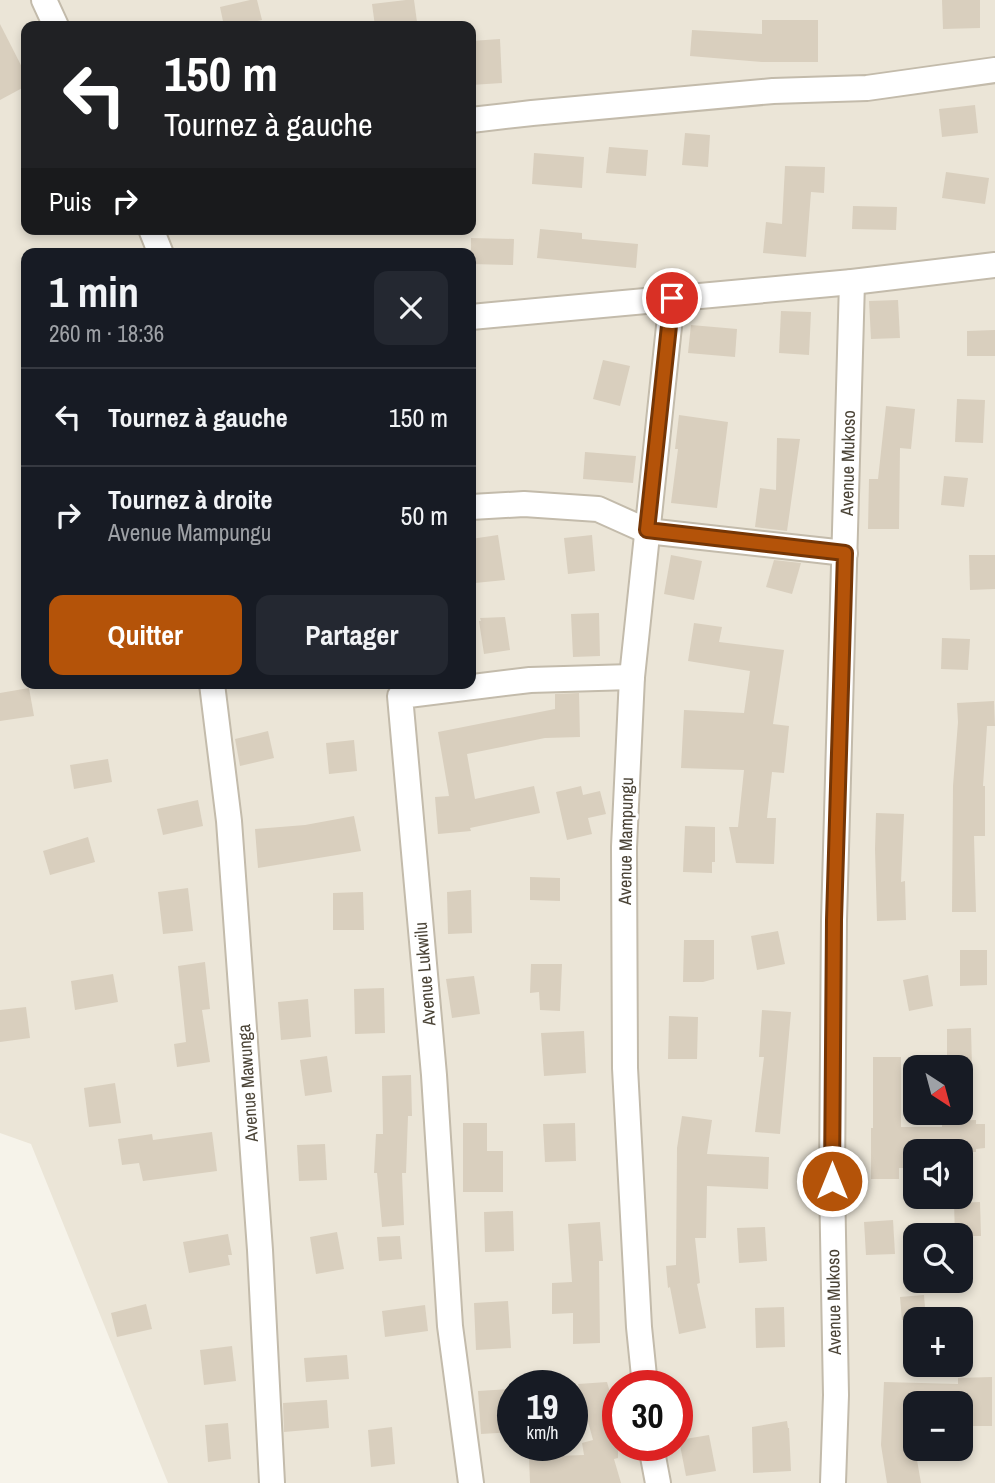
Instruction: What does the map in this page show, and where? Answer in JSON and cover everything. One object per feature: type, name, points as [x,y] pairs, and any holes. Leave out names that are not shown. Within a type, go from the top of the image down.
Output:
[{"type":"street","points":[[44,0],[54,21]]},
{"type":"street","points":[[476,119],[773,91],[867,88],[995,70]]},
{"type":"street","points":[[476,317],[852,282],[995,265]]},
{"type":"street","name":"Avenue Mukoso","points":[[834,1483],[834,920],[852,282]]},
{"type":"street","name":"Avenue Mampungu","points":[[643,1370],[625,1068],[624,847],[632,677],[672,298]]},
{"type":"street","points":[[476,507],[524,504],[598,509],[647,530],[845,553]]},
{"type":"street","name":"Avenue Lukwilu","points":[[476,687],[530,680],[632,677]]},
{"type":"street","name":"Avenue Mawunga","points":[[213,689],[232,849],[260,1236],[272,1483]]},
{"type":"street","name":"Avenue Lukwilu","points":[[457,689],[400,696],[434,1075],[450,1326],[471,1483]]},
{"type":"street","points":[[654,1461],[658,1483]]},
{"type":"shaded area","points":[[0,0],[995,0],[995,1483],[168,1483],[31,1144],[0,1133]]},
{"type":"building","points":[[257,0],[262,20],[223,21],[220,7]]},
{"type":"building","points":[[414,0],[417,21],[374,21],[372,4]]},
{"type":"building","points":[[942,0],[980,0],[980,28],[943,29]]},
{"type":"building","points":[[762,20],[818,20],[818,62],[762,62],[690,56],[692,30],[762,34]]},
{"type":"building","points":[[0,24],[21,65],[21,89],[0,100]]},
{"type":"building","points":[[500,39],[502,83],[476,85],[476,41]]},
{"type":"building","points":[[975,105],[978,133],[942,137],[939,109]]},
{"type":"building","points":[[685,133],[710,135],[708,167],[682,165]]},
{"type":"building","points":[[609,147],[648,150],[646,176],[606,173]]},
{"type":"building","points":[[534,153],[584,157],[582,188],[532,184]]},
{"type":"building","points":[[785,166],[825,167],[824,193],[811,192],[806,257],[763,253],[766,222],[782,224]]},
{"type":"building","points":[[946,172],[989,178],[985,204],[942,198]]},
{"type":"building","points":[[853,206],[897,207],[896,230],[852,229]]},
{"type":"building","points":[[540,229],[582,233],[582,239],[638,244],[636,268],[537,258]]},
{"type":"building","points":[[471,238],[514,239],[513,265],[476,264],[476,248],[471,248]]},
{"type":"building","points":[[898,300],[900,338],[871,339],[869,301]]},
{"type":"building","points":[[781,311],[811,312],[809,355],[779,353]]},
{"type":"building","points":[[691,325],[737,329],[735,357],[688,353]]},
{"type":"building","points":[[995,330],[995,356],[967,356],[967,331]]},
{"type":"building","points":[[603,360],[630,366],[620,406],[593,399]]},
{"type":"building","points":[[957,399],[985,400],[983,443],[955,442]]},
{"type":"building","points":[[886,406],[915,409],[911,449],[900,448],[899,529],[868,529],[869,479],[878,479]]},
{"type":"building","points":[[679,415],[728,422],[717,508],[671,503]]},
{"type":"building","points":[[777,438],[800,439],[787,531],[755,527],[760,488],[776,490]]},
{"type":"building","points":[[585,452],[636,456],[633,483],[583,479]]},
{"type":"building","points":[[944,476],[968,478],[964,507],[941,505]]},
{"type":"building","points":[[498,535],[505,580],[476,583],[476,538]]},
{"type":"building","points":[[592,535],[595,571],[568,574],[564,538]]},
{"type":"building","points":[[671,555],[702,561],[694,600],[664,594]]},
{"type":"building","points":[[969,555],[995,555],[995,589],[970,590]]},
{"type":"building","points":[[774,560],[801,563],[792,594],[766,587]]},
{"type":"building","points":[[599,613],[600,656],[573,657],[571,614]]},
{"type":"building","points":[[505,617],[510,650],[484,654],[480,618]]},
{"type":"building","points":[[694,623],[722,627],[719,642],[784,650],[773,724],[789,726],[784,773],[772,772],[767,818],[776,818],[774,864],[736,863],[729,827],[738,827],[744,770],[681,768],[684,710],[744,713],[750,671],[688,661]]},
{"type":"building","points":[[942,638],[970,639],[968,670],[941,669]]},
{"type":"building","points":[[29,689],[34,716],[0,721],[0,693]]},
{"type":"building","points":[[579,693],[580,737],[545,738],[467,754],[475,799],[534,786],[540,813],[470,828],[471,831],[438,834],[435,797],[449,796],[438,732],[555,709],[555,694]]},
{"type":"building","points":[[994,701],[995,726],[987,726],[983,786],[985,836],[974,836],[976,912],[952,912],[957,703]]},
{"type":"building","points":[[268,731],[274,758],[240,766],[235,739]]},
{"type":"building","points":[[354,740],[357,771],[329,774],[326,743]]},
{"type":"building","points":[[108,759],[112,782],[74,789],[70,765]]},
{"type":"building","points":[[581,786],[583,795],[600,791],[606,814],[588,818],[592,834],[567,840],[556,792]]},
{"type":"building","points":[[198,800],[203,826],[163,835],[157,809]]},
{"type":"building","points":[[876,813],[904,814],[901,882],[905,881],[906,920],[877,921]]},
{"type":"building","points":[[354,816],[361,851],[258,868],[255,829],[305,825]]},
{"type":"building","points":[[685,826],[715,827],[715,862],[712,862],[712,873],[683,872]]},
{"type":"building","points":[[88,837],[95,862],[50,875],[43,851]]},
{"type":"building","points":[[530,877],[560,878],[560,901],[530,900]]},
{"type":"building","points":[[188,888],[193,931],[163,934],[158,892]]},
{"type":"building","points":[[471,890],[472,933],[448,934],[447,892]]},
{"type":"building","points":[[363,892],[364,930],[333,930],[333,893]]},
{"type":"building","points":[[778,931],[785,964],[757,970],[751,936]]},
{"type":"building","points":[[684,940],[714,940],[714,979],[683,982]]},
{"type":"building","points":[[960,950],[987,950],[987,985],[960,986]]},
{"type":"building","points":[[205,962],[210,1009],[202,1010],[210,1062],[177,1067],[174,1044],[186,1042],[178,966]]},
{"type":"building","points":[[531,964],[562,964],[560,1011],[540,1010],[539,992],[530,993]]},
{"type":"building","points":[[113,974],[118,1002],[75,1010],[71,981]]},
{"type":"building","points":[[928,975],[933,1006],[909,1011],[903,980]]},
{"type":"building","points":[[474,976],[480,1014],[452,1018],[446,979]]},
{"type":"building","points":[[384,988],[385,1033],[355,1034],[354,989]]},
{"type":"building","points":[[308,999],[311,1037],[281,1040],[278,1002]]},
{"type":"building","points":[[26,1007],[30,1038],[0,1042],[0,1010]]},
{"type":"building","points":[[762,1010],[791,1012],[780,1134],[755,1132],[764,1057],[759,1057]]},
{"type":"building","points":[[669,1016],[698,1017],[697,1059],[668,1059]]},
{"type":"building","points":[[971,1028],[972,1055],[947,1055],[947,1029]]},
{"type":"building","points":[[584,1031],[586,1073],[544,1076],[541,1033]]},
{"type":"building","points":[[327,1056],[332,1092],[305,1096],[300,1060]]},
{"type":"building","points":[[873,1057],[901,1057],[901,1127],[973,1125],[973,1120],[976,1120],[976,1124],[985,1124],[985,1148],[973,1152],[973,1139],[903,1139],[903,1168],[899,1168],[899,1179],[871,1179]]},
{"type":"building","points":[[411,1075],[412,1116],[408,1116],[406,1173],[402,1173],[404,1225],[382,1227],[377,1173],[374,1173],[376,1134],[383,1134],[382,1076]]},
{"type":"building","points":[[115,1083],[121,1123],[89,1127],[84,1088]]},
{"type":"building","points":[[682,1116],[712,1120],[707,1154],[769,1157],[768,1189],[707,1186],[706,1238],[695,1238],[700,1283],[697,1284],[706,1328],[679,1334],[670,1287],[668,1288],[666,1266],[676,1265],[677,1148]]},
{"type":"building","points":[[463,1123],[487,1123],[487,1151],[503,1151],[503,1192],[463,1192]]},
{"type":"building","points":[[575,1123],[576,1161],[545,1162],[543,1124]]},
{"type":"building","points":[[212,1132],[217,1171],[143,1181],[139,1163],[122,1165],[118,1139],[152,1134],[153,1140]]},
{"type":"building","points":[[325,1144],[327,1180],[299,1181],[297,1145]]},
{"type":"building","points":[[973,1202],[980,1202],[981,1236],[973,1236],[973,1223],[955,1223],[954,1209],[973,1209]]},
{"type":"building","points":[[513,1211],[514,1251],[485,1252],[484,1212]]},
{"type":"building","points":[[893,1220],[895,1254],[866,1255],[864,1222]]},
{"type":"building","points":[[600,1222],[603,1261],[599,1261],[600,1343],[573,1344],[573,1313],[552,1314],[552,1283],[572,1282],[568,1224]]},
{"type":"building","points":[[765,1227],[767,1261],[739,1263],[737,1228]]},
{"type":"building","points":[[337,1232],[344,1269],[316,1274],[310,1237]]},
{"type":"building","points":[[228,1234],[232,1255],[228,1255],[230,1265],[189,1273],[183,1242]]},
{"type":"building","points":[[400,1236],[402,1259],[379,1261],[377,1237]]},
{"type":"building","points":[[924,1295],[925,1307],[903,1307],[902,1320],[900,1297]]},
{"type":"building","points":[[508,1301],[511,1348],[476,1350],[474,1303]]},
{"type":"building","points":[[146,1304],[152,1329],[117,1337],[111,1313]]},
{"type":"building","points":[[425,1305],[428,1331],[385,1337],[382,1311]]},
{"type":"building","points":[[784,1307],[785,1347],[756,1348],[755,1308]]},
{"type":"building","points":[[232,1346],[236,1381],[204,1385],[200,1350]]},
{"type":"building","points":[[347,1355],[349,1379],[306,1382],[304,1358]]},
{"type":"building","points":[[992,1377],[992,1426],[973,1426],[973,1391],[903,1391],[903,1461],[917,1461],[921,1483],[887,1483],[881,1445],[884,1382],[958,1384],[958,1378]]},
{"type":"building","points":[[602,1382],[602,1461],[615,1461],[621,1483],[530,1483],[529,1461],[588,1461],[588,1441],[593,1440],[588,1421],[588,1383]]},
{"type":"building","points":[[497,1390],[497,1433],[481,1434],[478,1391]]},
{"type":"building","points":[[327,1400],[329,1428],[284,1432],[283,1403]]},
{"type":"building","points":[[787,1421],[791,1471],[753,1473],[752,1427]]},
{"type":"building","points":[[228,1423],[231,1459],[208,1462],[205,1425]]},
{"type":"building","points":[[392,1427],[395,1464],[371,1467],[368,1430]]},
{"type":"building","points":[[709,1435],[716,1471],[686,1476],[683,1461],[693,1461],[693,1438]]},
{"type":"route","points":[[672,298],[647,530],[845,553],[834,920],[832,1181]]}]
